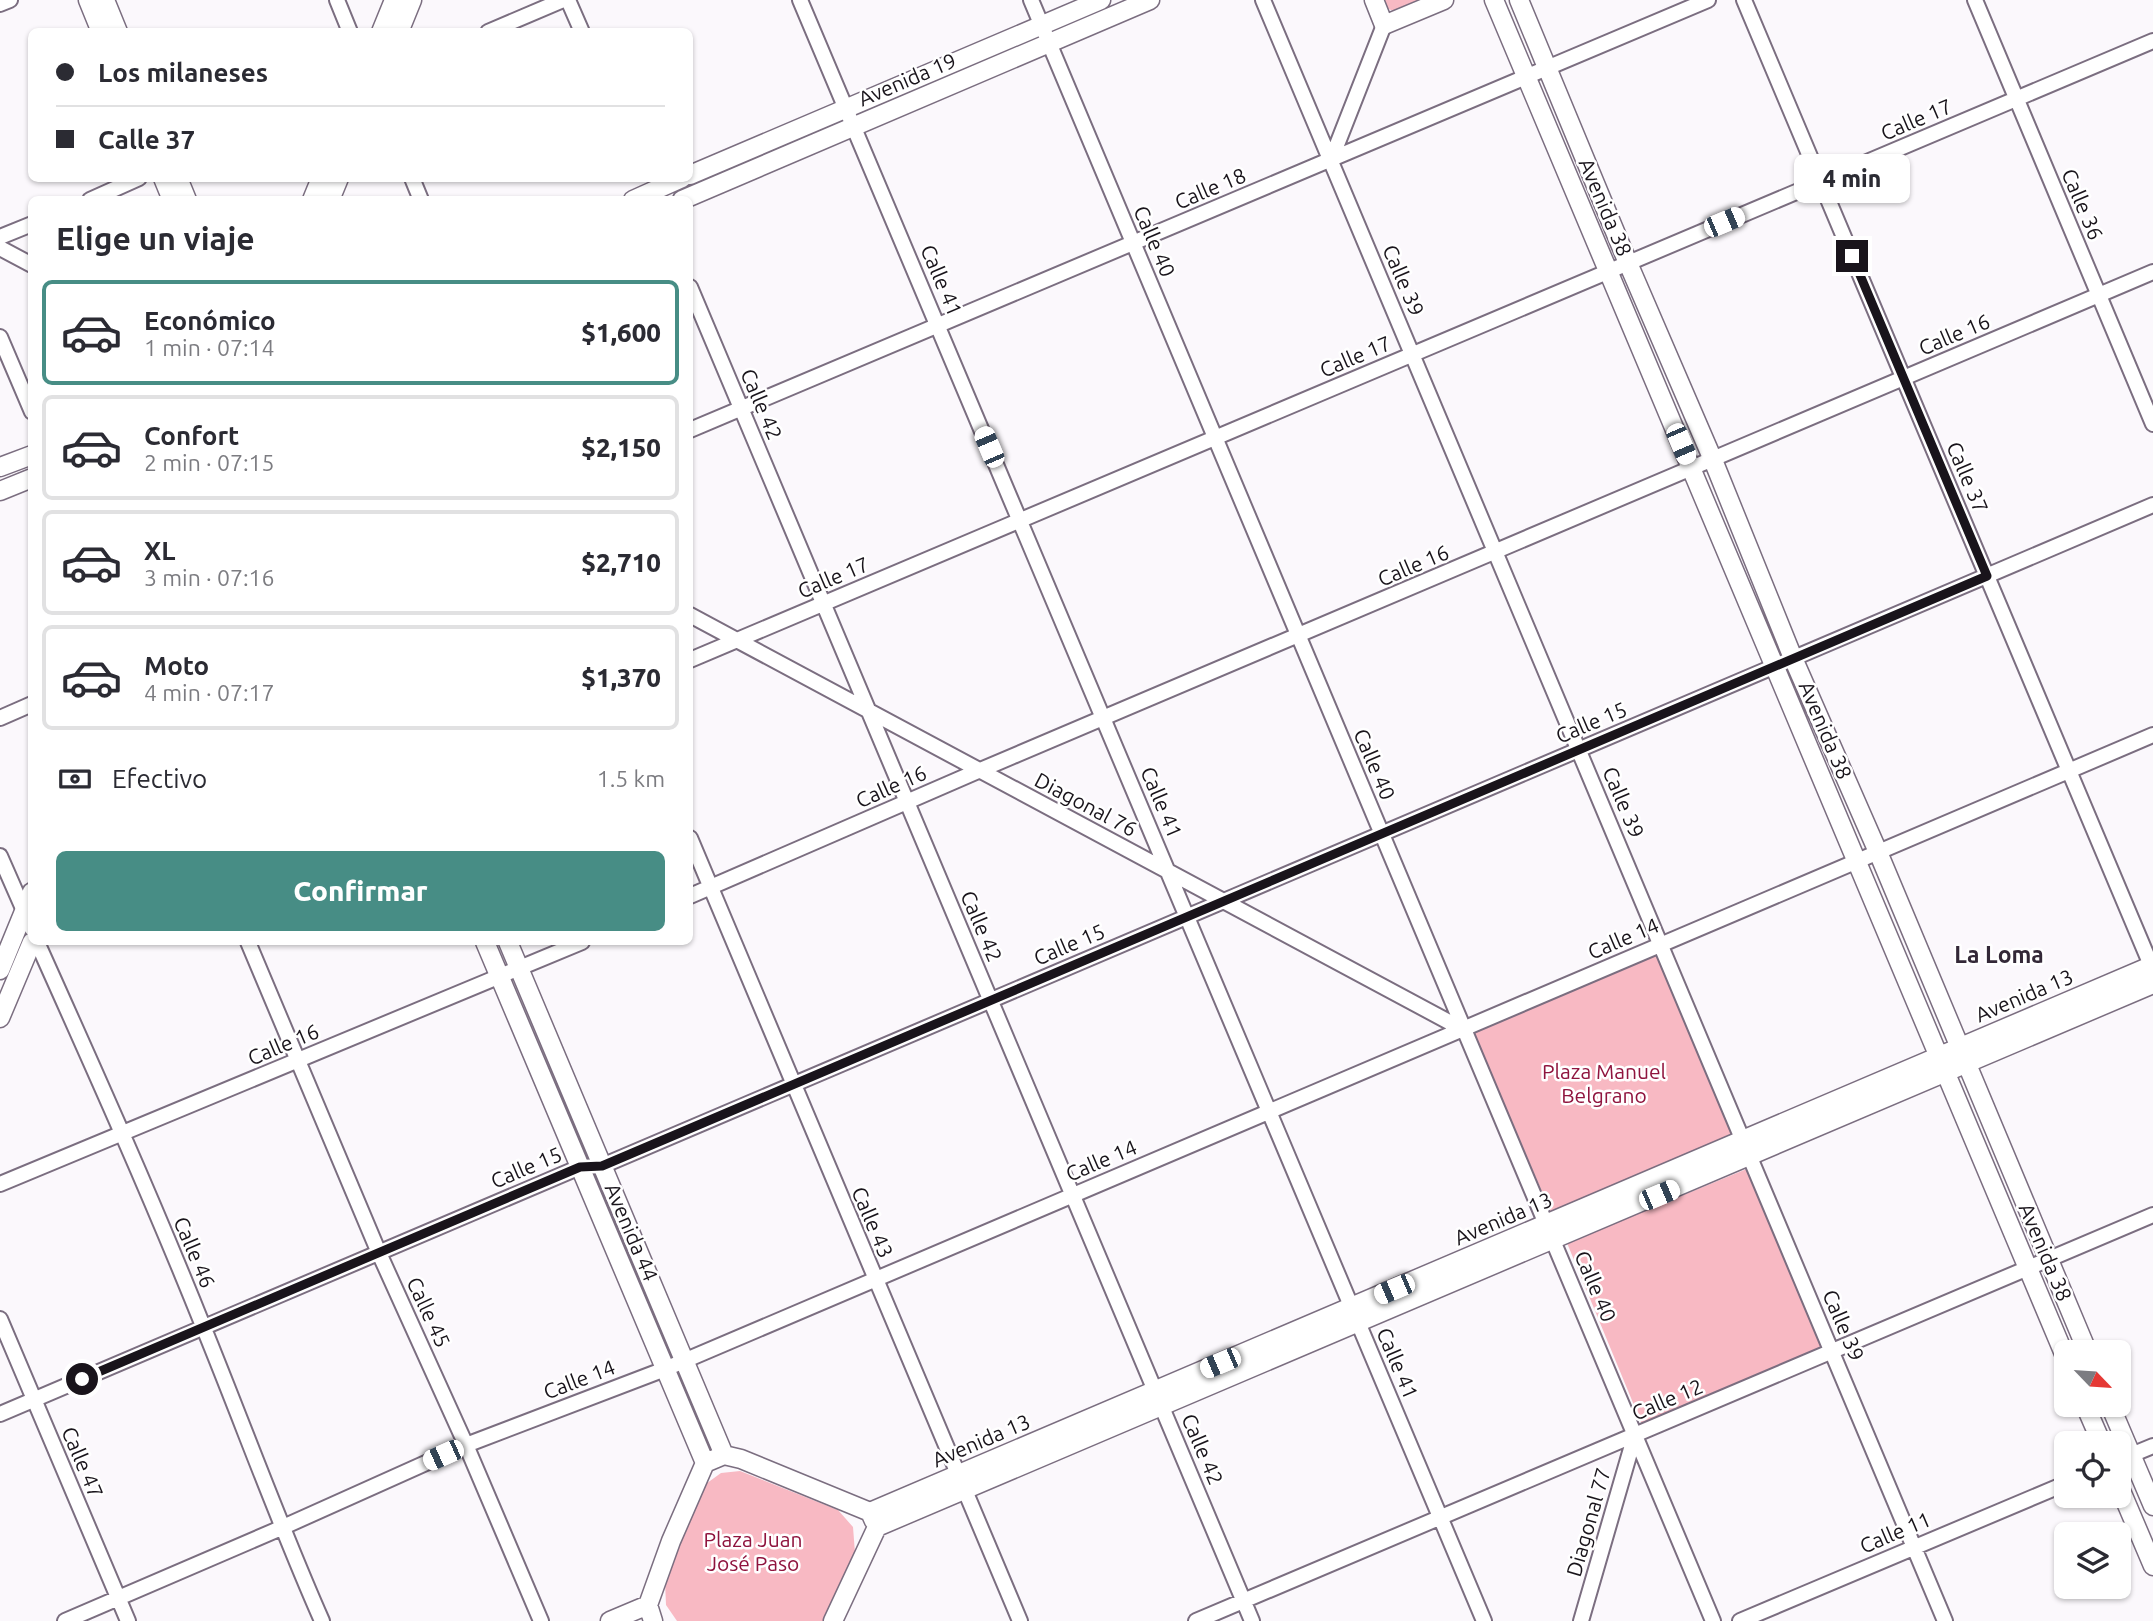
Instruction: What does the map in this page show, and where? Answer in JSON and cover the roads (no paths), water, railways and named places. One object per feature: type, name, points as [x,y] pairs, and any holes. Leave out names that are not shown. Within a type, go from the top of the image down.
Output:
[{"type":"main road","points":[[88,0],[99,28]]},
{"type":"main road","points":[[105,0],[116,28]]},
{"type":"main road","points":[[383,28],[394,0]]},
{"type":"main road","points":[[401,28],[412,0]]},
{"type":"main road","name":"Avenida 19","points":[[693,174],[1101,0]]},
{"type":"main road","name":"Avenida 19","points":[[691,196],[1150,0]]},
{"type":"main road","points":[[1374,0],[1384,25],[1444,0]]},
{"type":"main road","name":"Avenida 38","points":[[1494,0],[2058,1340]]},
{"type":"main road","name":"Avenida 38","points":[[1519,0],[1713,460],[1793,658],[1878,852],[2083,1340]]},
{"type":"main road","points":[[645,192],[671,182]]},
{"type":"main road","points":[[0,467],[28,456]]},
{"type":"main road","points":[[0,491],[28,480]]},
{"type":"main road","points":[[0,970],[5,949],[28,902]]},
{"type":"main road","points":[[0,1018],[31,945]]},
{"type":"main road","name":"Avenida 44","points":[[486,945],[705,1463]]},
{"type":"main road","name":"Avenida 44","points":[[509,945],[724,1455]]},
{"type":"main road","name":"Avenida 13","points":[[874,1520],[1942,1065],[2153,971]]},
{"type":"main road","points":[[610,1621],[650,1613],[705,1463],[724,1455],[741,1459],[874,1520],[833,1621]]},
{"type":"main road","points":[[2131,1468],[2153,1506]]},
{"type":"main road","points":[[2128,1508],[2153,1566]]},
{"type":"street","points":[[0,4],[9,0]]},
{"type":"street","points":[[337,0],[348,28]]},
{"type":"street","points":[[497,28],[563,0]]},
{"type":"street","points":[[568,0],[580,28]]},
{"type":"street","name":"Calle 41","points":[[800,0],[1484,1621]]},
{"type":"street","name":"Calle 40","points":[[1031,0],[1713,1621]]},
{"type":"street","name":"Calle 39","points":[[1264,0],[1945,1621]]},
{"type":"street","name":"Calle 18","points":[[693,429],[1708,0]]},
{"type":"street","name":"Calle 37","points":[[1744,0],[2153,971]]},
{"type":"street","name":"Calle 36","points":[[1975,0],[2153,424]]},
{"type":"street","points":[[1331,160],[1384,25]]},
{"type":"street","name":"Calle 17","points":[[693,659],[2153,41]]},
{"type":"street","points":[[98,196],[130,182]]},
{"type":"street","points":[[0,237],[28,226]]},
{"type":"street","points":[[0,248],[28,263]]},
{"type":"street","name":"Calle 16","points":[[693,895],[2153,272]]},
{"type":"street","name":"Calle 42","points":[[693,294],[1252,1621]]},
{"type":"street","points":[[0,337],[28,403]]},
{"type":"street","name":"Calle 15","points":[[0,1414],[580,1167],[602,1166],[2153,505]]},
{"type":"street","name":"Diagonal 76","points":[[693,617],[1464,1030]]},
{"type":"street","points":[[0,718],[28,706]]},
{"type":"street","name":"Calle 14","points":[[65,1621],[466,1445],[665,1369],[2153,735]]},
{"type":"street","name":"Calle 43","points":[[693,845],[1020,1621]]},
{"type":"street","points":[[0,856],[28,920]]},
{"type":"street","points":[[5,949],[28,942]]},
{"type":"street","name":"Calle 46","points":[[35,945],[123,1133],[204,1327],[281,1528],[322,1621]]},
{"type":"street","name":"Calle 45","points":[[249,945],[379,1253],[466,1445],[541,1621]]},
{"type":"street","name":"Calle 16","points":[[0,1184],[575,945]]},
{"type":"street","name":"Calle 12","points":[[1196,1621],[2153,1215]]},
{"type":"street","name":"Calle 47","points":[[0,1319],[128,1621]]},
{"type":"street","name":"Diagonal 77","points":[[1581,1621],[1635,1435]]},
{"type":"street","points":[[2131,1455],[2153,1446]]},
{"type":"street","name":"Calle 11","points":[[1740,1621],[2054,1488]]},
{"type":"district","name":"La Loma","points":[[1999,954]]},
{"type":"park label","name":"Plaza Manuel Belgrano","points":[[1604,1083]]},
{"type":"park label","name":"Plaza Juan José Paso","points":[[753,1551]]}]
